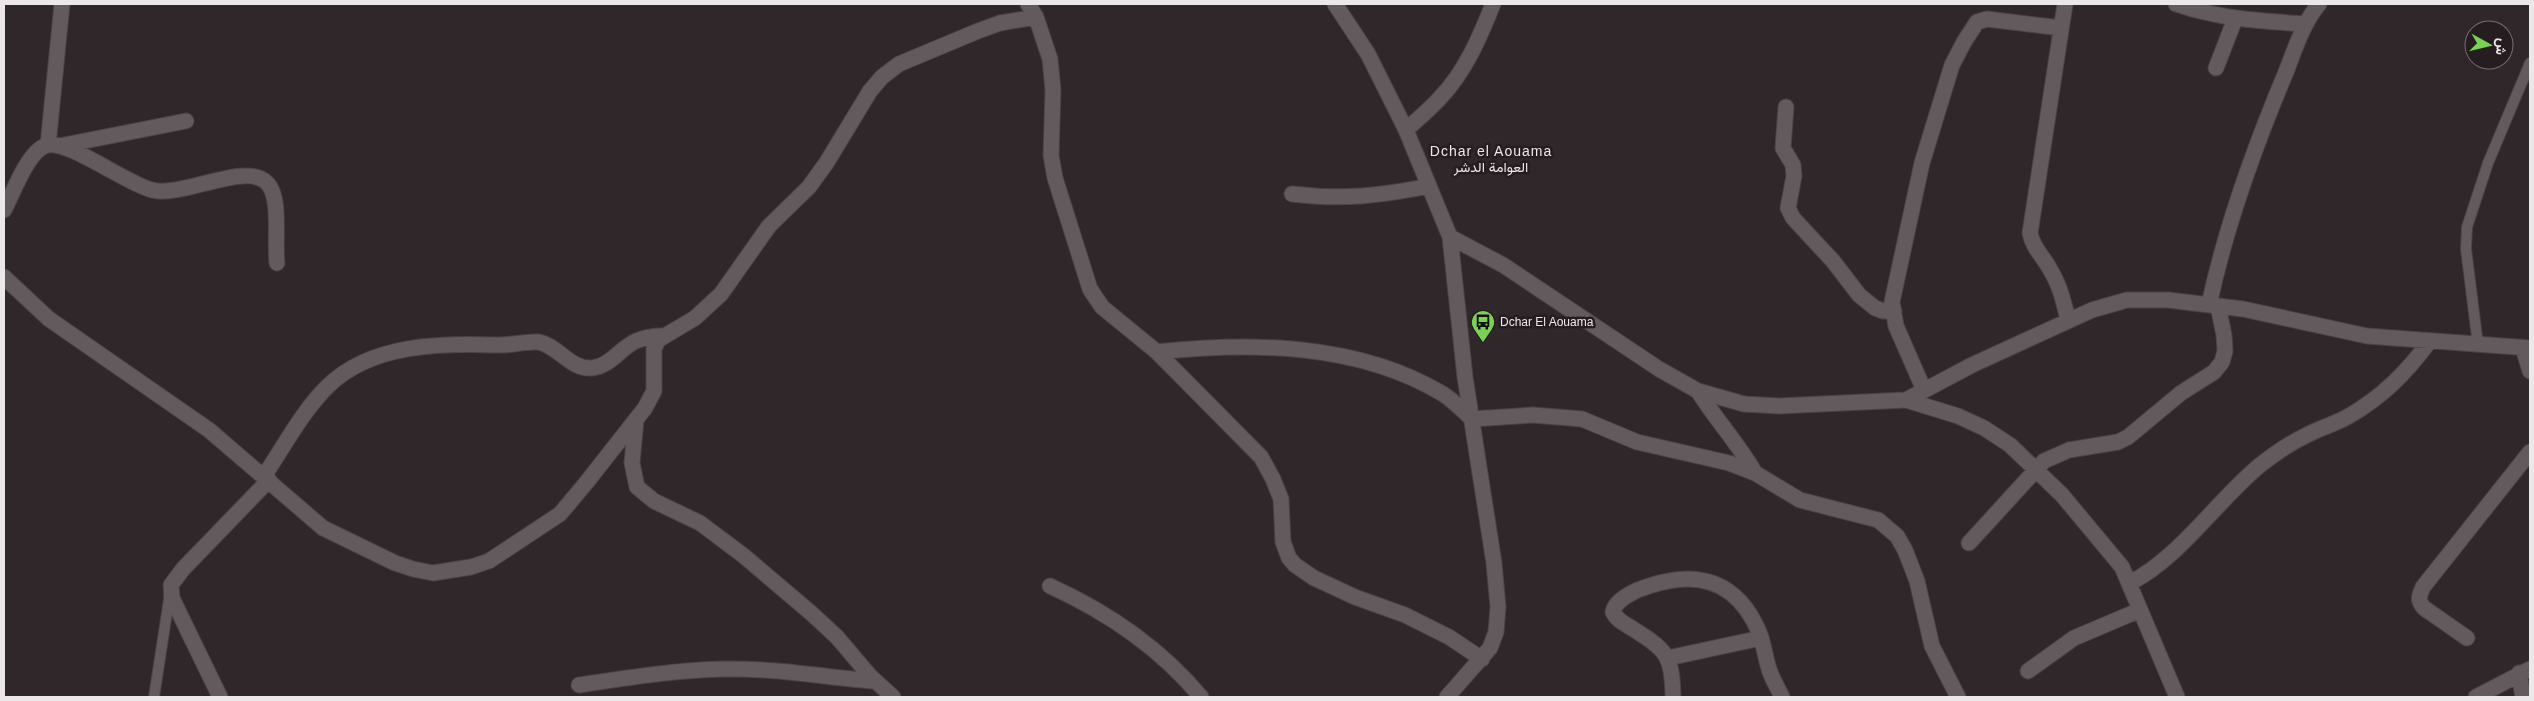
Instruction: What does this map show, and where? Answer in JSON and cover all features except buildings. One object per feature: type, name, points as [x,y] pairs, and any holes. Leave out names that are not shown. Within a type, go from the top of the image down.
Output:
[{"type":"street","points":[[54,146],[62,4]]},
{"type":"street","points":[[1028,4],[1036,18],[1050,59],[1053,90],[1051,155],[1055,178],[1075,247],[1090,289],[1102,307],[1157,352],[1260,457],[1281,499],[1282,542],[1289,558],[1295,564],[1314,578],[1348,594],[1405,615],[1449,637],[1482,659]]},
{"type":"street","points":[[1335,4],[1368,54],[1406,130],[1450,237],[1465,377],[1494,564],[1498,607],[1496,632],[1490,648],[1447,697]]},
{"type":"street","points":[[1406,130],[1442,97],[1459,73],[1474,48],[1493,4]]},
{"type":"street","points":[[2065,4],[2036,208],[2030,233],[2036,249],[2057,282],[2068,320]]},
{"type":"street","points":[[2176,4],[2202,13],[2235,20],[2306,24]]},
{"type":"street","points":[[1969,543],[2034,469],[2044,461],[2069,450],[2118,442],[2128,437],[2181,393],[2214,372],[2222,362],[2225,352],[2224,335],[2214,306],[2232,212],[2270,110],[2306,24],[2319,4]]},
{"type":"street","points":[[220,697],[170,592],[170,585],[266,478],[327,387],[362,363],[406,349],[438,345],[500,346],[539,342],[548,345],[577,365],[591,368],[615,358],[635,341],[662,336],[695,318],[721,294],[769,226],[809,187],[827,162],[870,91],[882,77],[898,64],[978,31],[1000,23],[1036,18]]},
{"type":"street","points":[[1924,390],[1896,326],[1892,302],[1922,163],[1952,65],[1964,42],[1978,22],[1987,19],[2061,28]]},
{"type":"street","points":[[2216,68],[2235,20]]},
{"type":"street","points":[[1786,107],[1783,148],[1793,165],[1793,185],[1788,208],[1793,218],[1833,261],[1860,295],[1875,308],[1883,311],[1894,311]]},
{"type":"street","points":[[4,210],[32,157],[40,149],[186,121]]},
{"type":"street","points":[[54,146],[151,190],[177,189],[243,175],[265,180],[271,187],[275,198],[277,263]]},
{"type":"street","points":[[1292,194],[1323,198],[1374,197],[1429,186]]},
{"type":"street","points":[[1450,237],[1503,265],[1659,368],[1698,391],[1744,404],[1770,406],[1906,400],[1958,416],[1984,428],[2010,445],[2062,495],[2122,567],[2177,697]]},
{"type":"street","points":[[4,277],[49,319],[209,430],[323,528],[394,563],[433,573],[489,561],[560,514],[636,419],[654,391],[654,349],[662,336]]},
{"type":"street","points":[[1906,400],[2068,320],[2111,303],[2127,300],[2151,299],[2214,306],[2282,317],[2367,336],[2527,348],[2530,371]]},
{"type":"street","points":[[2130,583],[2161,565],[2228,495],[2282,449],[2307,434],[2348,417],[2386,392],[2404,374],[2429,342]]},
{"type":"street","points":[[1157,352],[1197,348],[1280,348],[1335,354],[1373,364],[1418,380],[1445,395],[1472,419],[1533,415],[1582,419],[1638,442],[1729,463],[1755,473],[1800,500],[1878,520],[1897,536],[1905,550],[1917,581],[1932,646],[1958,697]]},
{"type":"street","points":[[1698,391],[1720,425],[1734,438],[1755,473]]},
{"type":"street","points":[[636,419],[632,463],[637,487],[654,501],[700,523],[744,556],[811,613],[836,637],[874,681],[893,697]]},
{"type":"street","points":[[2467,638],[2424,608],[2419,602],[2419,596],[2423,587],[2530,452]]},
{"type":"street","points":[[1673,697],[1672,674],[1668,658],[1658,647],[1620,621],[1613,612],[1618,603],[1647,586],[1665,581],[1701,579],[1731,591],[1744,603],[1761,638],[1770,670],[1782,697]]},
{"type":"street","points":[[1050,586],[1106,616],[1160,653],[1202,697]]},
{"type":"street","points":[[2028,671],[2074,638],[2140,610]]},
{"type":"street","points":[[1668,658],[1761,638]]},
{"type":"street","points":[[579,685],[652,674],[722,669],[789,671],[874,681]]},
{"type":"street","points":[[2476,697],[2525,671]]},
{"type":"street","points":[[2524,697],[2525,671]]},
{"type":"lane","points":[[2478,345],[2467,257],[2467,227],[2488,163],[2530,63]]},
{"type":"lane","points":[[154,697],[170,592]]},
{"type":"place","name":"Dchar El Aouama","points":[[1483,343]]},
{"type":"district","name":"Dchar el Aouama العوامة الدشر","points":[[1491,160]]}]
